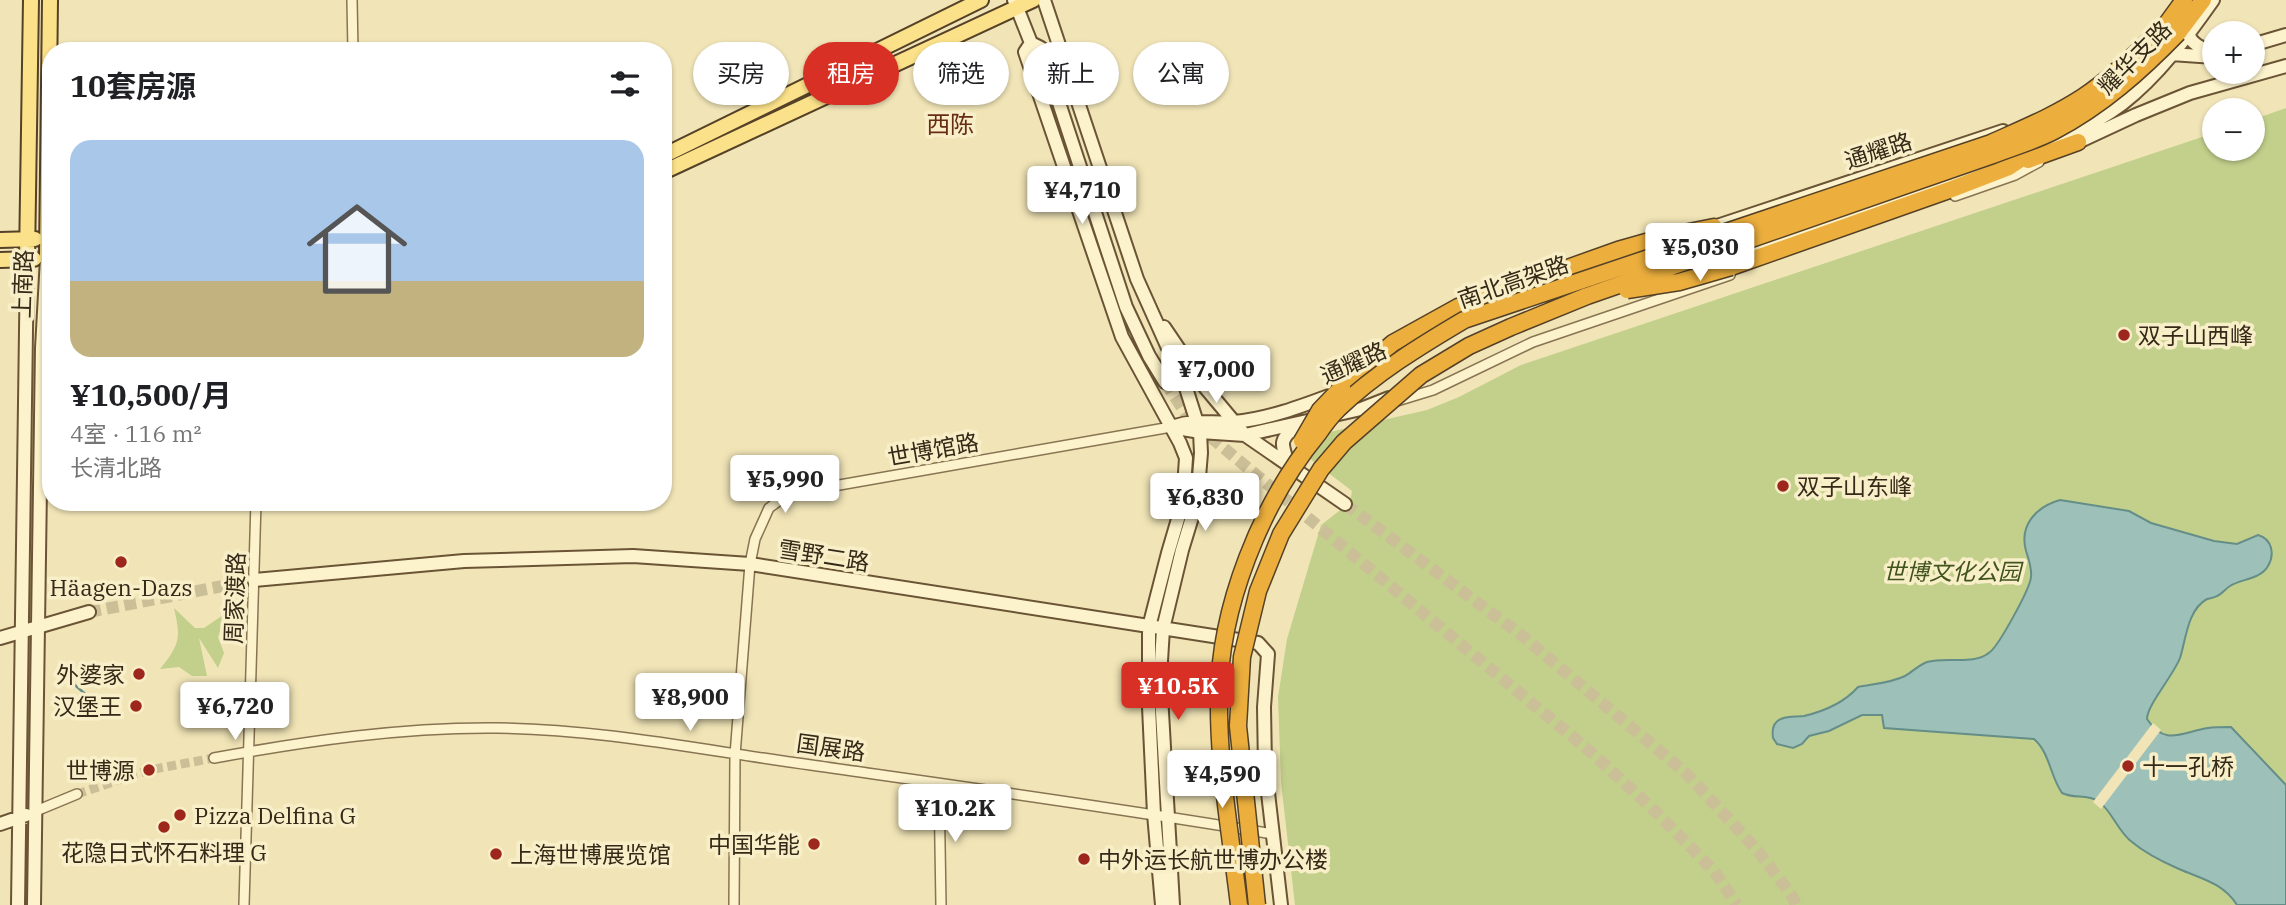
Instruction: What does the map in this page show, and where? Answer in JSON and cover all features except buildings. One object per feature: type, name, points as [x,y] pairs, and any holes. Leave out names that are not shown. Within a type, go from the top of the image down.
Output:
[{"type":"highway","name":"南北高架路","points":[[1239,905],[1219,734],[1219,695],[1224,642],[1244,566],[1258,529],[1302,453],[1337,410],[1407,353],[1464,320],[1991,143],[2035,123],[2083,97],[2115,73],[2165,26],[2184,0]]},
{"type":"highway","name":"南北高架路","points":[[1257,905],[1238,726],[1242,657],[1258,591],[1281,534],[1329,460],[1361,426],[1421,374],[1469,346],[1587,296],[1993,155],[2053,131],[2123,86],[2178,33],[2203,0]]},
{"type":"highway","points":[[1587,296],[1679,282],[1731,267],[2078,142]]},
{"type":"highway","points":[[2009,167],[2037,148]]},
{"type":"highway","points":[[1283,483],[1299,446],[1320,411],[1342,387],[1393,344],[1458,307],[1495,292],[1618,250],[1714,227]]},
{"type":"main road","name":"上南路","points":[[27,259],[31,0]]},
{"type":"main road","name":"上南路","points":[[50,0],[50,42]]},
{"type":"main road","points":[[672,152],[981,0]]},
{"type":"main road","points":[[672,168],[1016,4],[1033,0]]},
{"type":"main road","points":[[0,240],[42,238]]},
{"type":"main road","points":[[0,260],[42,258]]},
{"type":"street","points":[[352,0],[353,42]]},
{"type":"street","points":[[1044,0],[1137,279],[1152,309],[1198,426],[1201,453],[1197,501],[1163,629],[1160,677],[1162,905]]},
{"type":"street","name":"耀华支路","points":[[2147,37],[2178,0]]},
{"type":"street","name":"耀华支路","points":[[2037,148],[2079,131],[2121,104],[2141,87],[2171,54],[2213,0]]},
{"type":"street","points":[[1016,4],[1031,42]]},
{"type":"street","points":[[2188,33],[2190,40],[2202,47]]},
{"type":"street","points":[[2265,41],[2286,35]]},
{"type":"street","name":"通耀路","points":[[1171,427],[1234,422],[1307,404],[1398,366],[1534,289],[2012,128],[2082,90],[2116,66],[2147,37]]},
{"type":"street","points":[[2171,54],[2202,56]]},
{"type":"street","points":[[1361,409],[1433,390],[1533,342],[2015,175],[2078,142],[2190,93],[2286,66]]},
{"type":"street","points":[[1043,105],[1122,337],[1186,457],[1184,502],[1149,627],[1147,677],[1160,815],[1173,905]]},
{"type":"street","points":[[1060,105],[1126,307],[1149,356],[1165,382]]},
{"type":"street","name":"通耀路","points":[[1198,426],[1245,435],[1361,409],[1386,400],[1495,340],[1541,319],[1937,185],[2037,148]]},
{"type":"street","name":"上南路","points":[[18,905],[27,259]]},
{"type":"street","points":[[1152,309],[1204,386],[1245,435],[1345,505]]},
{"type":"street","name":"上南路","points":[[34,905],[42,348]]},
{"type":"street","points":[[1288,464],[1282,446],[1286,434],[1300,424]]},
{"type":"street","name":"世博馆路","points":[[734,905],[734,755],[750,564],[755,539],[769,508],[788,494],[1171,427]]},
{"type":"street","name":"周家渡路","points":[[244,905],[256,511]]},
{"type":"street","name":"雪野二路","points":[[254,580],[490,560],[633,556],[750,564],[1258,643],[1268,654],[1264,737],[1273,834]]},
{"type":"street","points":[[0,638],[89,612]]},
{"type":"street","name":"国展路","points":[[214,758],[377,734],[495,728],[611,737],[1160,815],[1273,834]]},
{"type":"street","points":[[939,784],[942,905]]},
{"type":"street","points":[[0,824],[77,794]]},
{"type":"street","points":[[1273,834],[1281,905]]},
{"type":"green space","name":"世博文化公园","points":[[2286,108],[2286,905],[1295,905],[1281,782],[1278,697],[1287,639],[1321,525],[1339,511],[1351,497],[1352,491],[1296,448],[1295,440],[1427,410],[1521,365],[2202,137],[2202,161],[2265,161],[2265,115]]},
{"type":"green space","points":[[174,608],[195,628],[204,628],[226,613],[218,637],[224,653],[218,668],[199,638],[207,676],[192,676],[179,667],[160,669],[177,641],[178,627]]},
{"type":"water","points":[[2060,500],[2129,511],[2151,523],[2214,541],[2237,544],[2258,535],[2269,543],[2271,557],[2265,570],[2230,586],[2216,597],[2207,599],[2195,610],[2180,658],[2151,706],[2147,719],[2160,733],[2174,736],[2208,728],[2231,727],[2286,785],[2286,905],[2237,905],[2219,887],[2143,850],[2127,838],[2107,809],[2098,801],[2062,793],[2043,751],[2034,739],[1884,728],[1882,715],[1862,715],[1829,731],[1809,736],[1802,744],[1793,748],[1777,744],[1773,738],[1778,720],[1827,709],[1847,698],[1858,687],[1900,678],[1927,662],[1976,659],[1990,652],[2007,628],[2031,577],[2024,542],[2027,525],[2037,512]]},
{"type":"pier","name":"十一孔桥","points":[[2153,723],[2161,730],[2101,809],[2093,802]]},
{"type":"waterway","points":[[67,678],[92,700]]},
{"type":"waterway","points":[[214,715],[231,716]]},
{"type":"tunnel","points":[[1165,382],[1190,420],[1592,753],[1714,871],[1737,905]]},
{"type":"tunnel","points":[[1345,504],[1521,635],[1687,774],[1758,851],[1796,905]]},
{"type":"tunnel","points":[[89,612],[254,580]]},
{"type":"tunnel","points":[[77,794],[149,770],[214,758]]},
{"type":"place","name":"双子山西峰","points":[[2124,335]]},
{"type":"place","name":"双子山东峰","points":[[1783,486]]},
{"type":"place","name":"Häagen-Dazs","points":[[121,562]]},
{"type":"place","name":"外婆家","points":[[139,674]]},
{"type":"place","name":"汉堡王","points":[[136,706]]},
{"type":"place","name":"十一孔桥","points":[[2128,766]]},
{"type":"place","name":"世博源","points":[[149,770]]},
{"type":"place","name":"Pizza Delfina G","points":[[180,815]]},
{"type":"place","name":"花隐日式怀石料理 G","points":[[164,827]]},
{"type":"place","name":"中国华能","points":[[814,844]]},
{"type":"place","name":"上海世博展览馆","points":[[496,854]]},
{"type":"place","name":"中外运长航世博办公楼","points":[[1084,859]]},
{"type":"district","name":"西陈","points":[[950,124]]}]
